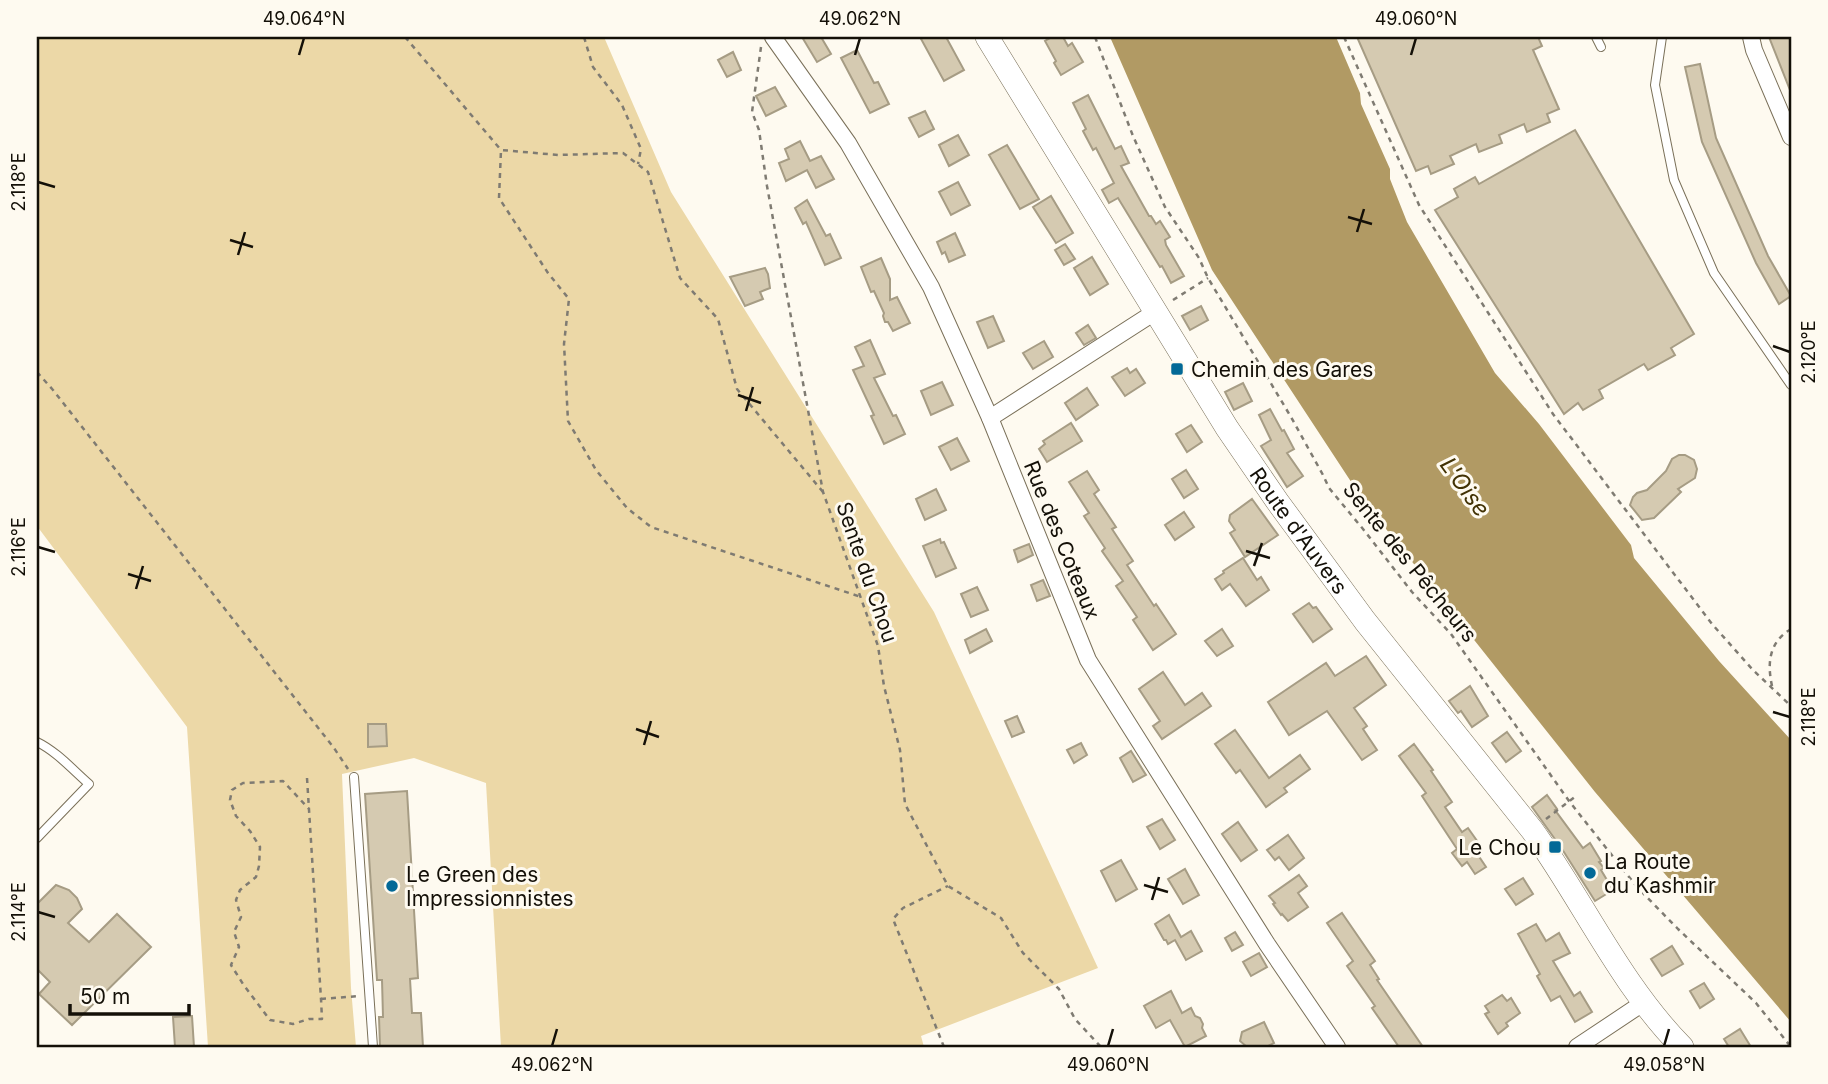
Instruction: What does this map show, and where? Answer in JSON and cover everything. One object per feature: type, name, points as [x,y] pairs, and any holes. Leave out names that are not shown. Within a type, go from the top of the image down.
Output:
[{"type":"main road","name":"Route d'Auvers","points":[[987,37],[1227,428],[1277,501],[1364,621],[1532,830],[1552,857],[1643,1003],[1682,1047]]},
{"type":"street","name":"Rue des Coteaux","points":[[773,37],[848,143],[924,275],[990,418],[1088,660],[1267,944],[1337,1047]]},
{"type":"street","points":[[1751,37],[1791,137]]},
{"type":"street","points":[[990,418],[1155,312]]},
{"type":"street","points":[[1577,1047],[1643,1003]]},
{"type":"lane","points":[[1595,37],[1601,47]]},
{"type":"lane","points":[[1662,37],[1655,85],[1674,180],[1714,273],[1791,385]]},
{"type":"lane","points":[[37,742],[89,784],[37,838]]},
{"type":"lane","points":[[354,777],[373,1047]]},
{"type":"path","points":[[405,37],[501,150],[499,198],[548,273],[569,299],[564,344],[568,421],[596,470],[627,508],[651,527],[861,597]]},
{"type":"path","points":[[584,37],[593,67],[622,105],[641,149],[638,164]]},
{"type":"path","name":"Sente du Chou","points":[[763,37],[752,112],[759,130],[823,492],[878,646],[884,685],[900,750],[905,804],[948,886]]},
{"type":"path","name":"Sente des Pêcheurs","points":[[1095,37],[1165,207],[1199,258],[1329,488],[1412,592],[1451,634],[1569,802],[1637,887],[1756,1003],[1791,1047]]},
{"type":"path","points":[[1344,37],[1419,205],[1553,414],[1712,624],[1753,670],[1791,706]]},
{"type":"path","points":[[501,150],[558,155],[623,153],[648,172],[680,278],[718,319],[737,389],[823,492]]},
{"type":"path","points":[[1155,312],[1208,278]]},
{"type":"path","points":[[37,372],[334,748],[354,777]]},
{"type":"path","points":[[1772,687],[1770,656],[1774,644],[1791,629]]},
{"type":"path","points":[[307,778],[309,809],[321,999],[322,1019],[309,1019],[293,1024],[270,1020],[243,985],[232,965],[239,947],[234,932],[242,917],[236,900],[240,890],[256,877],[260,847],[236,816],[230,800],[232,790],[243,783],[282,781],[309,809]]},
{"type":"path","points":[[1532,830],[1576,796]]},
{"type":"path","points":[[944,1047],[893,919],[902,908],[948,886],[1001,918],[1023,953],[1059,989],[1075,1018],[1101,1047]]},
{"type":"path","points":[[321,999],[369,996]]},
{"type":"shaded area","points":[[37,37],[604,37],[671,192],[934,612],[1098,968],[921,1036],[924,1047],[501,1047],[486,783],[414,758],[342,774],[356,1047],[208,1047],[187,727],[37,526]]},
{"type":"water","name":"L'Oise","points":[[1110,37],[1336,37],[1360,93],[1361,104],[1390,169],[1390,179],[1407,222],[1495,373],[1539,424],[1631,545],[1634,558],[1719,661],[1791,740],[1791,1022],[1595,792],[1363,500],[1212,270]]},
{"type":"building","points":[[802,37],[821,37],[831,54],[817,62]]},
{"type":"building","points":[[920,37],[946,37],[964,70],[944,81]]},
{"type":"building","points":[[1052,37],[1063,37],[1068,46],[1072,43],[1083,62],[1061,75],[1045,41]]},
{"type":"building","points":[[1357,37],[1538,37],[1542,46],[1533,50],[1559,109],[1547,114],[1550,122],[1527,132],[1524,124],[1499,135],[1502,143],[1479,152],[1476,144],[1450,156],[1454,164],[1431,174],[1428,166],[1416,171]]},
{"type":"building","points":[[1769,37],[1791,37],[1791,90],[1790,90]]},
{"type":"building","points":[[857,50],[874,83],[878,82],[889,104],[870,113],[841,58]]},
{"type":"building","points":[[733,52],[741,70],[727,77],[718,60]]},
{"type":"building","points":[[1700,64],[1716,138],[1768,256],[1791,296],[1779,304],[1756,263],[1702,142],[1685,67]]},
{"type":"building","points":[[775,87],[786,106],[766,116],[756,96]]},
{"type":"building","points":[[1088,95],[1115,149],[1121,146],[1129,163],[1121,166],[1149,216],[1156,224],[1160,221],[1170,237],[1165,240],[1166,245],[1184,276],[1171,283],[1118,198],[1109,203],[1102,190],[1114,183],[1096,148],[1093,150],[1083,131],[1086,129],[1073,103]]},
{"type":"building","points":[[925,111],[934,129],[919,137],[909,118]]},
{"type":"building","points":[[1575,130],[1694,334],[1671,348],[1675,355],[1648,370],[1644,364],[1599,390],[1603,398],[1583,410],[1578,403],[1564,414],[1435,210],[1458,197],[1454,189],[1475,177],[1479,184]]},
{"type":"building","points":[[958,135],[969,155],[949,166],[939,145]]},
{"type":"building","points":[[800,141],[810,161],[821,156],[834,179],[816,188],[807,170],[786,181],[779,163],[789,159],[785,149]]},
{"type":"building","points":[[1007,145],[1039,199],[1020,209],[989,155]]},
{"type":"building","points":[[958,182],[970,205],[951,215],[939,192]]},
{"type":"building","points":[[1051,196],[1073,233],[1056,243],[1033,207]]},
{"type":"building","points":[[807,200],[826,236],[830,234],[841,258],[825,265],[806,222],[803,224],[795,208]]},
{"type":"building","points":[[955,233],[965,255],[949,262],[937,242]]},
{"type":"building","points":[[1065,244],[1075,259],[1064,265],[1055,250]]},
{"type":"building","points":[[1092,257],[1108,284],[1090,295],[1074,268]]},
{"type":"building","points":[[881,258],[890,279],[890,300],[897,297],[910,323],[893,331],[888,322],[885,322],[884,313],[874,291],[871,292],[861,267]]},
{"type":"building","points":[[765,268],[770,288],[760,292],[763,299],[745,306],[730,277]]},
{"type":"building","points":[[1201,306],[1208,320],[1190,330],[1182,316]]},
{"type":"building","points":[[993,316],[1004,341],[988,348],[977,322]]},
{"type":"building","points":[[1088,325],[1096,338],[1084,345],[1076,333]]},
{"type":"building","points":[[870,340],[885,374],[874,378],[905,434],[884,444],[853,370],[864,366],[855,347]]},
{"type":"building","points":[[1044,341],[1053,357],[1033,369],[1023,353]]},
{"type":"building","points":[[1127,368],[1130,373],[1136,369],[1145,383],[1125,396],[1112,377]]},
{"type":"building","points":[[942,382],[953,405],[931,415],[921,391]]},
{"type":"building","points":[[1243,383],[1252,401],[1234,410],[1225,392]]},
{"type":"building","points":[[1087,388],[1098,405],[1076,420],[1065,403]]},
{"type":"building","points":[[1270,409],[1294,449],[1287,453],[1303,476],[1287,487],[1261,446],[1271,440],[1259,415]]},
{"type":"building","points":[[1071,423],[1082,441],[1047,462],[1039,449],[1045,444],[1043,441]]},
{"type":"building","points":[[1191,425],[1202,442],[1187,452],[1176,434]]},
{"type":"building","points":[[957,438],[969,461],[951,470],[939,447]]},
{"type":"building","points":[[1679,455],[1694,460],[1697,469],[1695,478],[1678,489],[1681,492],[1654,518],[1642,520],[1630,505],[1633,497],[1647,490],[1666,471],[1672,459]]},
{"type":"building","points":[[1186,470],[1198,489],[1184,498],[1172,479]]},
{"type":"building","points":[[1087,471],[1099,490],[1094,494],[1116,527],[1112,529],[1133,561],[1127,565],[1176,634],[1153,650],[1133,620],[1137,617],[1116,586],[1123,581],[1102,551],[1105,548],[1084,516],[1089,513],[1069,482]]},
{"type":"building","points":[[936,489],[946,510],[925,520],[916,499]]},
{"type":"building","points":[[1252,499],[1278,535],[1245,557],[1230,533],[1235,530],[1229,521],[1230,515]]},
{"type":"building","points":[[1184,512],[1194,527],[1175,540],[1165,525]]},
{"type":"building","points":[[940,539],[956,568],[936,577],[923,546]]},
{"type":"building","points":[[1029,544],[1033,555],[1018,562],[1014,550]]},
{"type":"building","points":[[1243,558],[1257,580],[1261,577],[1269,590],[1246,606],[1230,584],[1222,590],[1215,579]]},
{"type":"building","points":[[1043,580],[1050,596],[1037,601],[1031,585]]},
{"type":"building","points":[[977,587],[988,610],[971,617],[961,594]]},
{"type":"building","points":[[1309,603],[1313,608],[1316,607],[1332,629],[1313,642],[1293,614]]},
{"type":"building","points":[[986,629],[992,641],[970,653],[965,640]]},
{"type":"building","points":[[1222,629],[1233,646],[1217,656],[1205,641]]},
{"type":"building","points":[[1366,656],[1386,685],[1354,708],[1367,726],[1363,729],[1377,750],[1362,760],[1327,711],[1289,735],[1268,702],[1326,663],[1335,676]]},
{"type":"building","points":[[1163,672],[1185,705],[1202,693],[1211,706],[1162,739],[1153,726],[1160,721],[1139,689]]},
{"type":"building","points":[[1470,686],[1488,716],[1472,727],[1461,711],[1458,713],[1449,701]]},
{"type":"building","points":[[1017,716],[1024,732],[1012,737],[1005,721]]},
{"type":"building","points":[[368,724],[386,724],[387,746],[368,747]]},
{"type":"building","points":[[1235,730],[1269,778],[1300,755],[1310,769],[1284,788],[1287,792],[1266,807],[1240,770],[1236,773],[1215,744]]},
{"type":"building","points":[[1507,732],[1521,751],[1506,762],[1492,743]]},
{"type":"building","points":[[1081,743],[1087,755],[1074,763],[1067,750]]},
{"type":"building","points":[[1414,744],[1452,802],[1445,807],[1462,832],[1468,828],[1480,845],[1474,849],[1486,867],[1475,874],[1467,862],[1462,866],[1452,853],[1457,849],[1422,796],[1426,793],[1399,756]]},
{"type":"building","points":[[1131,751],[1146,775],[1133,782],[1120,758]]},
{"type":"building","name":"Le Green des Impressionnistes","points":[[407,791],[418,978],[410,979],[412,1013],[421,1013],[423,1047],[380,1047],[379,1017],[383,1017],[382,980],[377,980],[365,794]]},
{"type":"building","points":[[1547,795],[1583,848],[1590,843],[1601,861],[1599,862],[1604,868],[1601,870],[1613,890],[1595,901],[1532,807]]},
{"type":"building","points":[[1162,819],[1175,840],[1160,849],[1147,827]]},
{"type":"building","points":[[1238,822],[1257,850],[1241,861],[1222,834]]},
{"type":"building","points":[[1288,835],[1304,858],[1289,870],[1279,857],[1275,860],[1267,850]]},
{"type":"building","points":[[1121,860],[1137,889],[1116,901],[1101,871]]},
{"type":"building","points":[[1185,869],[1199,895],[1183,904],[1168,879]]},
{"type":"building","points":[[1299,875],[1307,886],[1298,893],[1308,907],[1288,921],[1269,896]]},
{"type":"building","points":[[1523,878],[1533,894],[1516,905],[1505,889]]},
{"type":"building","points":[[56,885],[69,890],[77,898],[82,909],[68,923],[89,942],[117,914],[151,947],[72,1025],[39,994],[50,982],[37,969],[37,904]]},
{"type":"building","points":[[1342,913],[1375,961],[1370,965],[1379,979],[1377,980],[1423,1047],[1399,1047],[1372,1008],[1375,1006],[1347,966],[1353,961],[1327,923]]},
{"type":"building","points":[[1169,915],[1181,937],[1191,931],[1202,951],[1186,960],[1175,940],[1168,944],[1164,940],[1155,924]]},
{"type":"building","points":[[1536,924],[1546,941],[1559,933],[1570,953],[1553,961],[1574,996],[1580,992],[1592,1012],[1575,1022],[1560,996],[1551,1001],[1518,934]]},
{"type":"building","points":[[1235,932],[1243,945],[1232,951],[1225,938]]},
{"type":"building","points":[[1672,946],[1683,964],[1662,976],[1651,959]]},
{"type":"building","points":[[1259,953],[1267,967],[1251,976],[1243,962]]},
{"type":"building","points":[[1704,983],[1714,999],[1700,1008],[1690,991]]},
{"type":"building","points":[[1171,991],[1182,1013],[1191,1008],[1195,1016],[1200,1018],[1206,1036],[1185,1047],[1170,1020],[1156,1028],[1144,1006]]},
{"type":"building","points":[[1502,995],[1507,1001],[1511,998],[1520,1013],[1506,1023],[1508,1026],[1498,1034],[1485,1014],[1489,1012],[1485,1006]]},
{"type":"building","points":[[192,1016],[194,1047],[175,1047],[173,1017]]},
{"type":"building","points":[[1264,1022],[1274,1043],[1266,1047],[1247,1047],[1240,1041],[1242,1032]]},
{"type":"building","points":[[1740,1029],[1751,1047],[1729,1047],[1724,1039]]},
{"type":"place","name":"Chemin des Gares","points":[[1177,369]]},
{"type":"place","name":"Le Chou","points":[[1555,847]]},
{"type":"place","name":"La Route du Kashmir","points":[[1590,873]]},
{"type":"place","name":"Le Green des Impressionnistes","points":[[392,886]]}]
